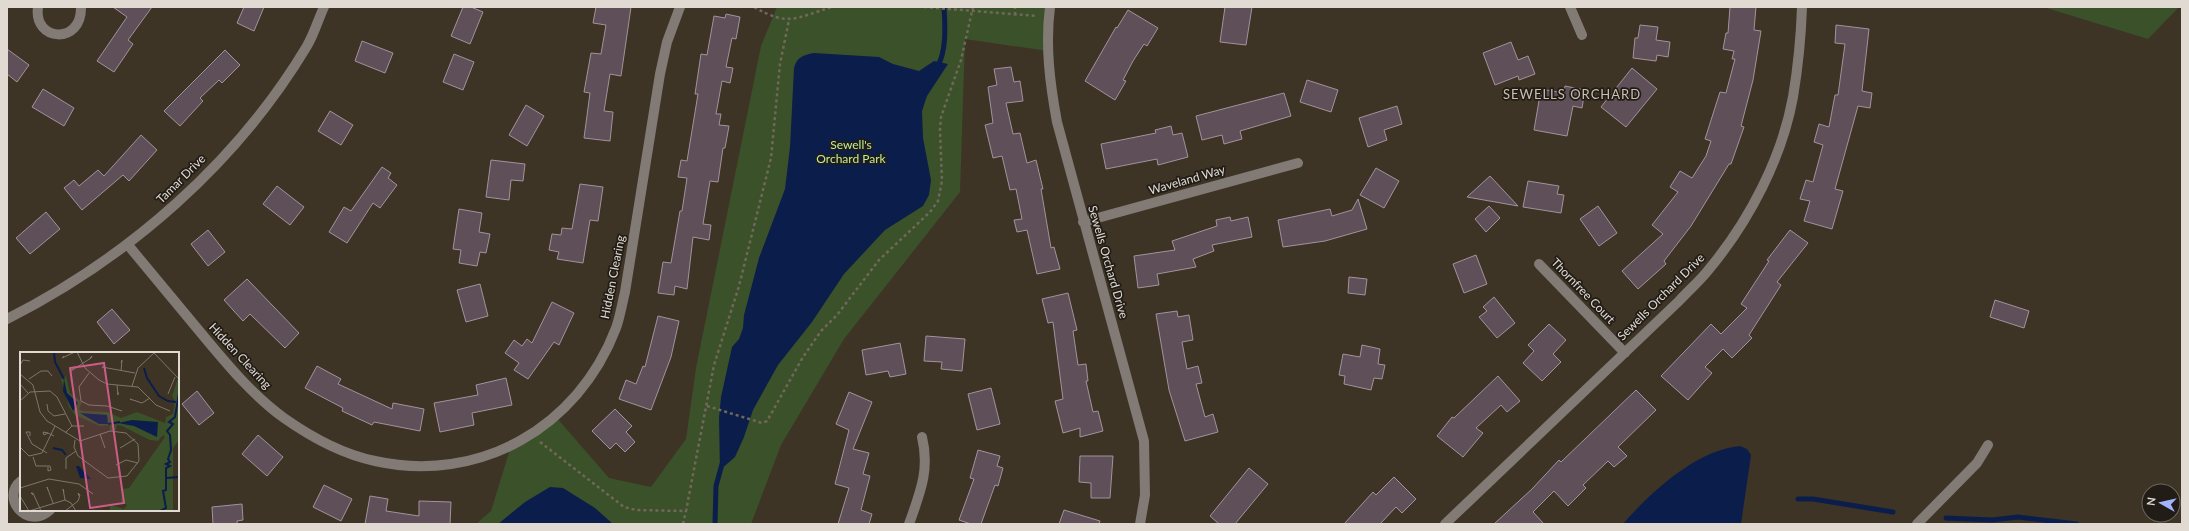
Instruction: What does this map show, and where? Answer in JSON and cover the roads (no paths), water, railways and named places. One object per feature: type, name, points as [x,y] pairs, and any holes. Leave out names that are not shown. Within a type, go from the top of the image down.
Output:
[{"type":"street","points":[[38,7],[37,14],[44,29],[50,33],[61,35],[71,32],[78,25],[81,17],[80,7]]},
{"type":"street","name":"Tamar Drive","points":[[7,319],[39,303],[76,280],[128,244],[192,187],[255,121],[307,44],[324,7]]},
{"type":"street","name":"Hidden Clearing","points":[[128,244],[245,384],[282,417],[319,441],[345,453],[374,461],[401,466],[431,467],[459,464],[487,456],[532,435],[556,417],[575,396],[606,352],[616,327],[625,292],[660,74],[667,42],[680,7]]},
{"type":"street","points":[[1570,7],[1582,34]]},
{"type":"street","name":"Sewells Orchard Drive","points":[[1445,524],[1624,353],[1710,268],[1739,230],[1763,186],[1779,144],[1793,99],[1800,47],[1802,7]]},
{"type":"street","name":"Sewells Orchard Drive","points":[[1050,12],[1048,51],[1050,86],[1057,122],[1083,222],[1144,441],[1145,495],[1140,524]]},
{"type":"street","name":"Waveland Way","points":[[1083,222],[1298,163]]},
{"type":"street","name":"Thornfree Court","points":[[1539,264],[1624,353]]},
{"type":"street","points":[[909,524],[926,473],[926,453],[922,437]]},
{"type":"street","points":[[1917,524],[1977,463],[1988,444]]},
{"type":"street","points":[[14,482],[8,500],[10,508],[19,519],[34,522],[40,520],[49,511]]},
{"type":"water","points":[[814,53],[879,57],[893,64],[919,71],[934,61],[948,64],[927,96],[922,111],[923,138],[931,180],[929,195],[923,206],[885,230],[844,274],[812,322],[778,365],[753,410],[744,437],[735,457],[720,470],[719,418],[721,397],[732,347],[739,339],[743,328],[744,315],[759,258],[785,189],[790,147],[794,68],[797,61],[801,57]]},
{"type":"water","points":[[1740,446],[1747,449],[1751,455],[1741,524],[1623,524],[1661,486],[1691,464],[1707,455],[1723,449]]},
{"type":"water","points":[[550,487],[563,488],[595,508],[613,524],[498,524],[525,502]]},
{"type":"waterway","points":[[937,67],[944,46],[944,7]]},
{"type":"waterway","points":[[715,524],[716,486],[722,464]]},
{"type":"waterway","points":[[1798,499],[1813,499],[1893,512]]},
{"type":"waterway","points":[[1946,518],[1992,520],[2018,517],[2077,524]]},
{"type":"district","name":"SEWELLS ORCHARD","points":[[1572,94]]},
{"type":"park label","name":"Sewell's Orchard Park","points":[[851,152]]}]
